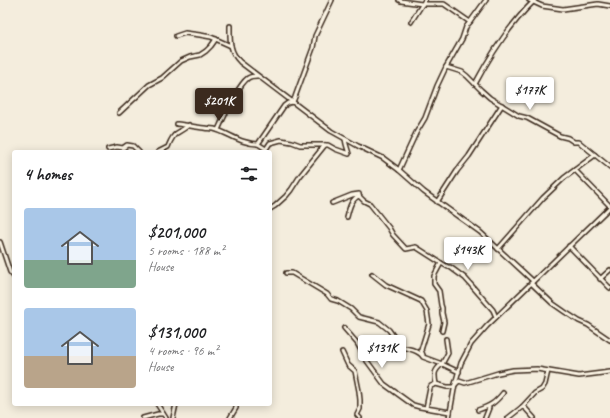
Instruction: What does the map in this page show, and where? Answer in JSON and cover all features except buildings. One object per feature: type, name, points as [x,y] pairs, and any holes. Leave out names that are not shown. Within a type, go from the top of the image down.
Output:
[{"type":"street","points":[[293,102],[313,48],[315,36],[332,0]]},
{"type":"street","points":[[399,0],[422,4],[444,4],[470,22]]},
{"type":"street","points":[[411,22],[425,0]]},
{"type":"street","points":[[398,170],[425,118],[437,86],[462,39],[466,28],[486,0]]},
{"type":"street","points":[[475,84],[506,35],[532,1],[546,7],[563,9],[598,4],[610,6]]},
{"type":"street","points":[[230,26],[232,51],[235,57],[247,68],[332,131],[383,158],[437,202],[480,232],[552,303],[579,321],[588,324],[610,340]]},
{"type":"street","points":[[176,36],[184,33],[216,39],[231,46]]},
{"type":"street","points":[[119,113],[149,85],[162,78],[181,61],[200,55],[206,51],[216,39]]},
{"type":"street","points":[[446,67],[462,72],[490,98],[519,116],[527,118],[560,136],[568,138],[574,142],[579,142],[610,166]]},
{"type":"street","points":[[218,130],[232,101],[242,85],[249,77],[257,76]]},
{"type":"street","points":[[258,144],[284,106],[293,102]]},
{"type":"street","points":[[437,202],[502,106]]},
{"type":"street","points":[[177,124],[218,130],[236,139],[252,144],[258,144],[266,150]]},
{"type":"street","points":[[162,150],[168,147],[173,137],[178,132],[182,131],[189,125]]},
{"type":"street","points":[[267,150],[270,144],[281,140],[300,145],[328,145],[349,154],[345,139]]},
{"type":"street","points":[[108,149],[117,147],[123,148],[127,145],[133,146],[137,150]]},
{"type":"street","points":[[272,208],[291,190],[300,176],[325,145]]},
{"type":"street","points":[[498,249],[543,198],[564,178],[595,155]]},
{"type":"street","points":[[449,418],[455,384],[461,363],[471,344],[496,317],[610,207],[575,170]]},
{"type":"street","points":[[332,203],[352,194],[359,194],[364,201],[370,204],[393,235],[406,249],[416,247],[450,267],[465,278],[493,310],[496,317]]},
{"type":"street","points":[[347,217],[352,201],[355,197],[359,196]]},
{"type":"street","points":[[0,242],[12,274]]},
{"type":"street","points":[[569,246],[610,288]]},
{"type":"street","points":[[441,263],[434,276],[434,284],[439,291],[442,308],[444,322],[442,331]]},
{"type":"street","points":[[600,279],[610,270]]},
{"type":"street","points":[[286,273],[292,273],[327,294],[331,299],[338,301],[351,309],[359,317],[380,322],[391,334],[399,347],[417,352],[421,354],[423,358],[429,359]]},
{"type":"street","points":[[372,274],[386,286],[421,301],[427,311],[429,324],[421,350],[424,356],[434,362],[459,372]]},
{"type":"street","points":[[344,328],[357,342],[367,361],[386,387],[420,408],[450,412]]},
{"type":"street","points":[[436,384],[434,374],[448,353],[446,339]]},
{"type":"street","points":[[342,352],[348,365],[354,371],[359,391],[360,409],[357,415],[360,418]]},
{"type":"street","points":[[434,362],[436,369]]},
{"type":"street","points":[[426,408],[430,388],[436,384],[453,387],[459,381],[465,383],[513,370],[537,369],[579,376],[610,372]]},
{"type":"street","points":[[508,418],[522,407],[535,393],[542,389],[545,384],[548,371]]},
{"type":"street","points":[[478,410],[488,407],[503,393]]},
{"type":"street","points":[[159,406],[166,418]]},
{"type":"street","points":[[173,418],[176,406]]},
{"type":"street","points":[[230,418],[236,406]]},
{"type":"street","points":[[485,418],[489,408],[488,407]]},
{"type":"street","points":[[522,407],[525,408],[534,418]]},
{"type":"street","points":[[143,418],[163,414]]}]
